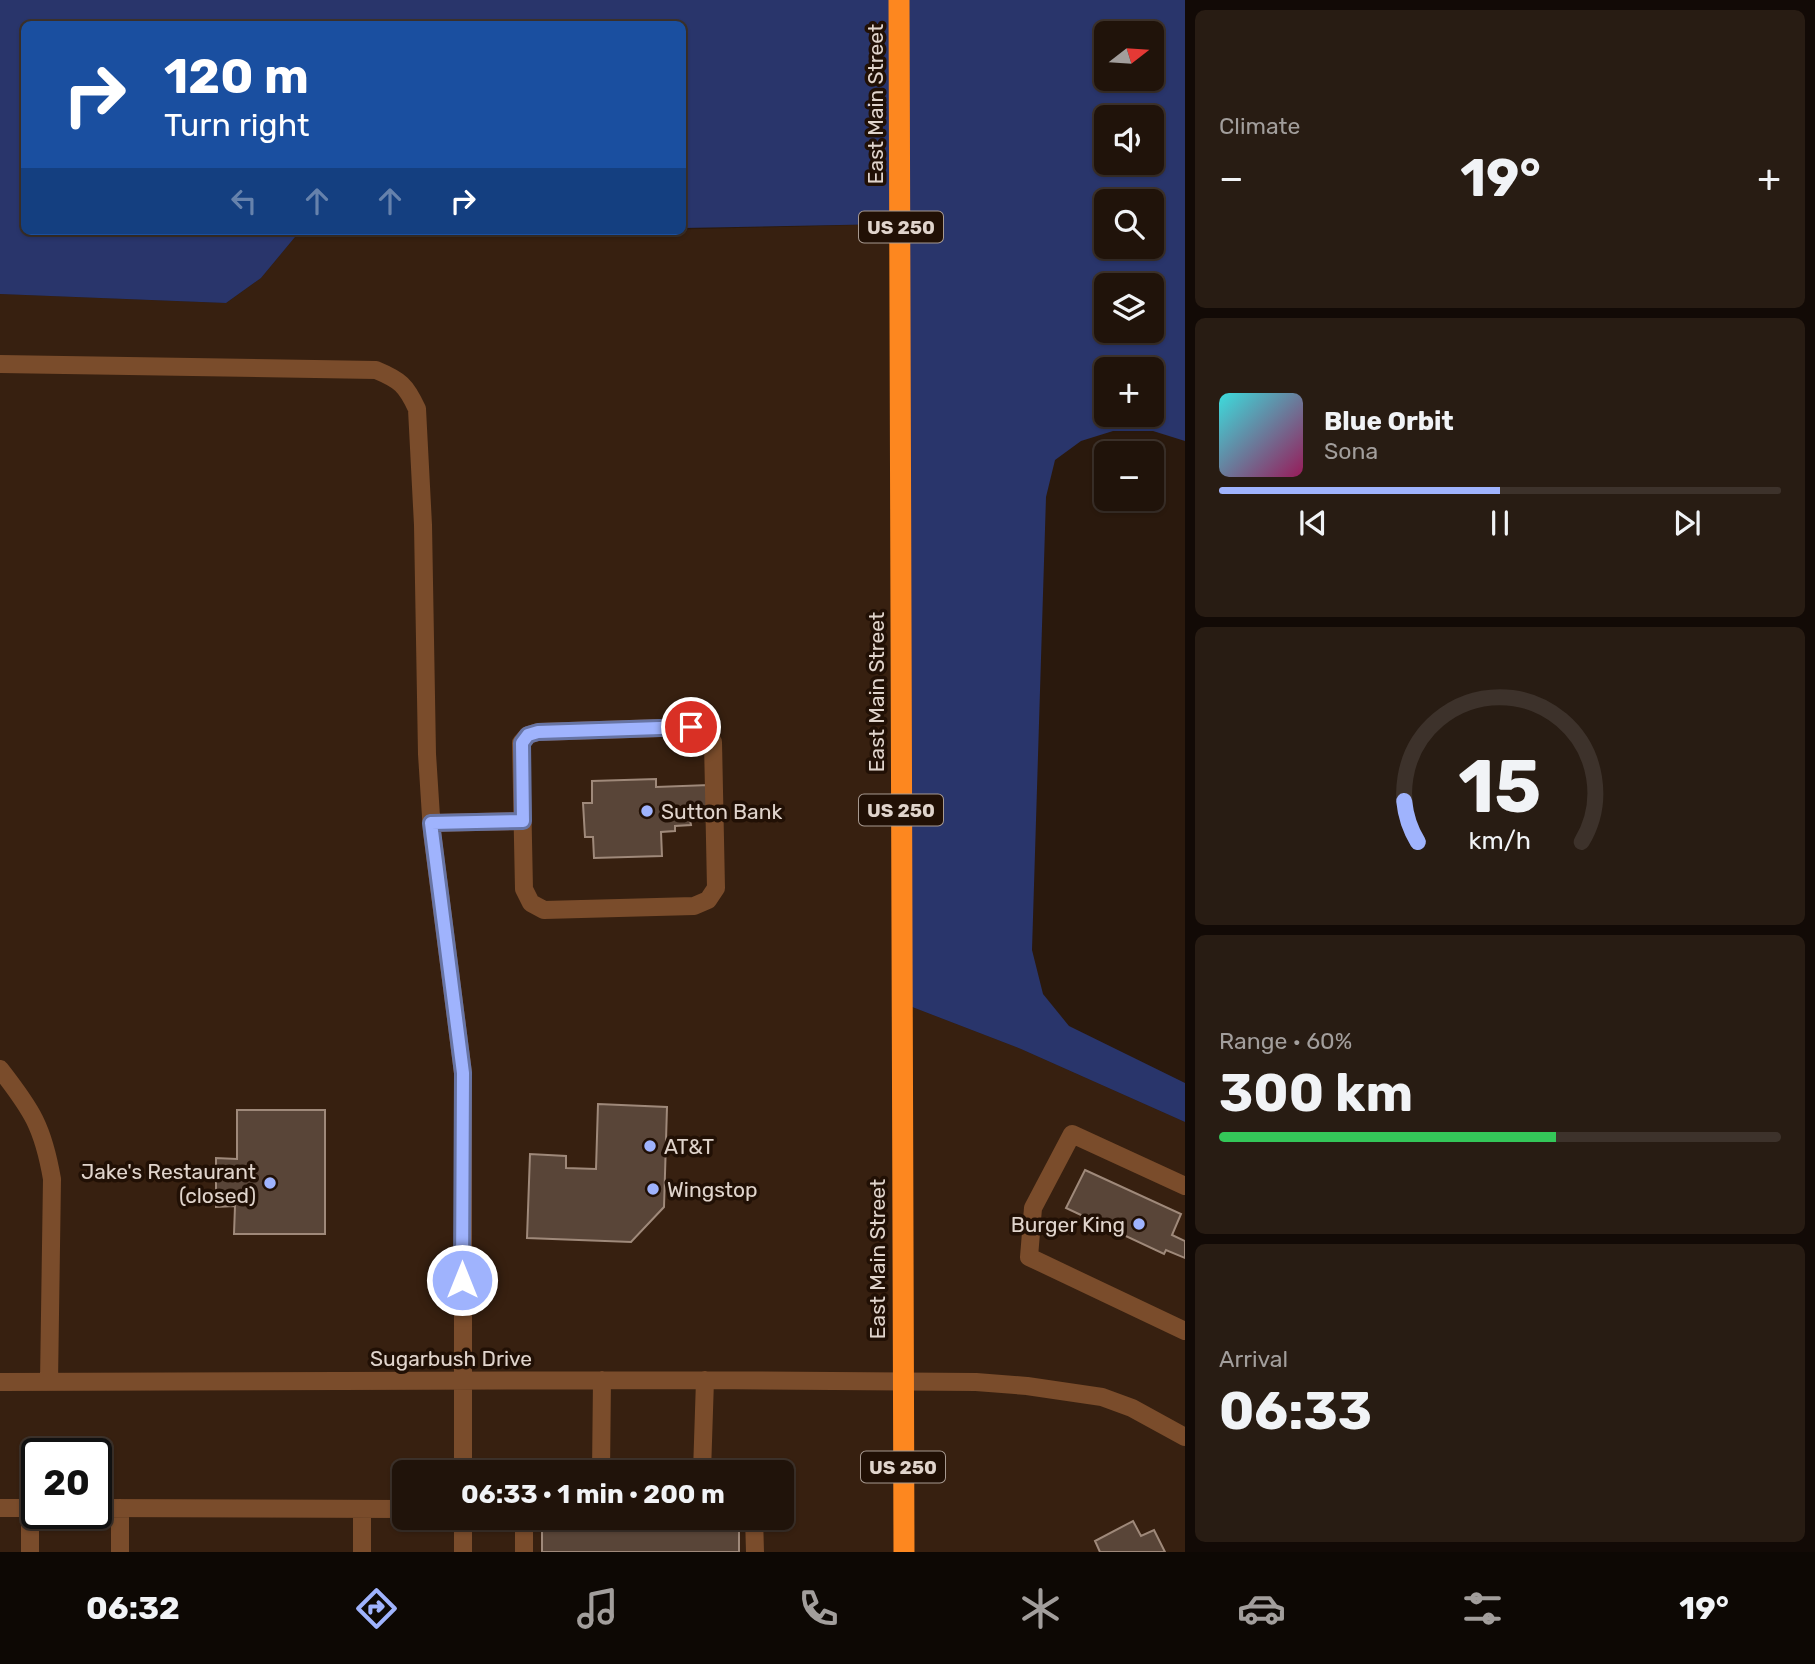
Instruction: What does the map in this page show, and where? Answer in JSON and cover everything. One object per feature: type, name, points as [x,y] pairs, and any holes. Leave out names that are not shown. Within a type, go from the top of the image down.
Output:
[{"type":"highway","name":"East Main Street","points":[[899,0],[904,1552]]},
{"type":"street","points":[[0,364],[376,370],[398,380],[409,392],[417,409],[431,823],[463,1073],[463,1460]]},
{"type":"street","points":[[691,727],[704,730],[713,742],[716,888],[708,900],[694,906],[544,910],[531,903],[524,888],[523,821],[522,743],[528,735],[538,732],[691,727]]},
{"type":"street","points":[[431,823],[523,821]]},
{"type":"street","points":[[0,1069],[22,1097],[42,1135],[52,1179],[49,1382]]},
{"type":"street","points":[[0,1097],[22,1097]]},
{"type":"street","points":[[1185,1186],[1072,1134],[1033,1208],[1028,1257],[1185,1331]]},
{"type":"street","points":[[601,1460],[602,1380]]},
{"type":"street","points":[[702,1460],[705,1380]]},
{"type":"street","name":"Sugarbush Drive","points":[[0,1382],[975,1382],[1027,1386],[1101,1397],[1132,1408],[1185,1437]]},
{"type":"street","points":[[0,1508],[21,1507]]},
{"type":"street","points":[[112,1508],[392,1509]]},
{"type":"street","points":[[120,1508],[120,1552]]},
{"type":"street","points":[[362,1509],[362,1552]]},
{"type":"street","points":[[30,1552],[32,1529]]},
{"type":"street","points":[[463,1530],[463,1552]]},
{"type":"street","points":[[524,1530],[524,1552]]},
{"type":"street","points":[[754,1530],[755,1552]]},
{"type":"shaded area","points":[[0,0],[890,0],[892,224],[686,228],[686,21],[21,21],[21,235],[297,235],[261,278],[226,303],[0,294]]},
{"type":"shaded area","points":[[906,0],[1185,0],[1185,441],[1153,431],[1113,431],[1081,441],[1055,460],[1046,497],[1032,950],[1043,994],[1069,1026],[1185,1083],[1185,1122],[1021,1049],[907,1005]]},
{"type":"shaded area","points":[[892,224],[907,1005],[1021,1049],[1185,1122],[1185,1552],[0,1552],[0,294],[226,303],[261,278],[297,235],[686,235],[686,229]]},
{"type":"building","name":"Sutton Bank","points":[[656,779],[656,787],[709,785],[710,820],[690,820],[691,825],[675,826],[675,831],[661,832],[662,856],[594,858],[593,837],[585,837],[583,803],[592,803],[592,781]]},
{"type":"building","points":[[598,1104],[667,1107],[664,1207],[631,1242],[527,1238],[530,1154],[566,1156],[566,1168],[596,1169]]},
{"type":"building","name":"Jake's Restaurant (closed)","points":[[237,1110],[325,1110],[325,1234],[234,1234],[235,1206],[216,1207],[216,1158],[237,1159]]},
{"type":"building","name":"Burger King","points":[[1085,1170],[1181,1214],[1172,1235],[1185,1241],[1185,1258],[1166,1250],[1164,1254],[1066,1208]]},
{"type":"building","points":[[1133,1521],[1141,1536],[1154,1530],[1165,1552],[1100,1552],[1095,1541]]},
{"type":"building","points":[[739,1530],[739,1552],[542,1552],[542,1531]]},
{"type":"place","name":"Sutton Bank","points":[[647,811]]},
{"type":"place","name":"AT&T","points":[[650,1146]]},
{"type":"place","name":"Jake's Restaurant (closed)","points":[[270,1183]]},
{"type":"place","name":"Wingstop","points":[[653,1189]]},
{"type":"place","name":"Burger King","points":[[1139,1224]]},
{"type":"route","points":[[462,1280],[463,1073],[431,823],[523,821],[522,743],[528,735],[538,732],[691,727]]}]
